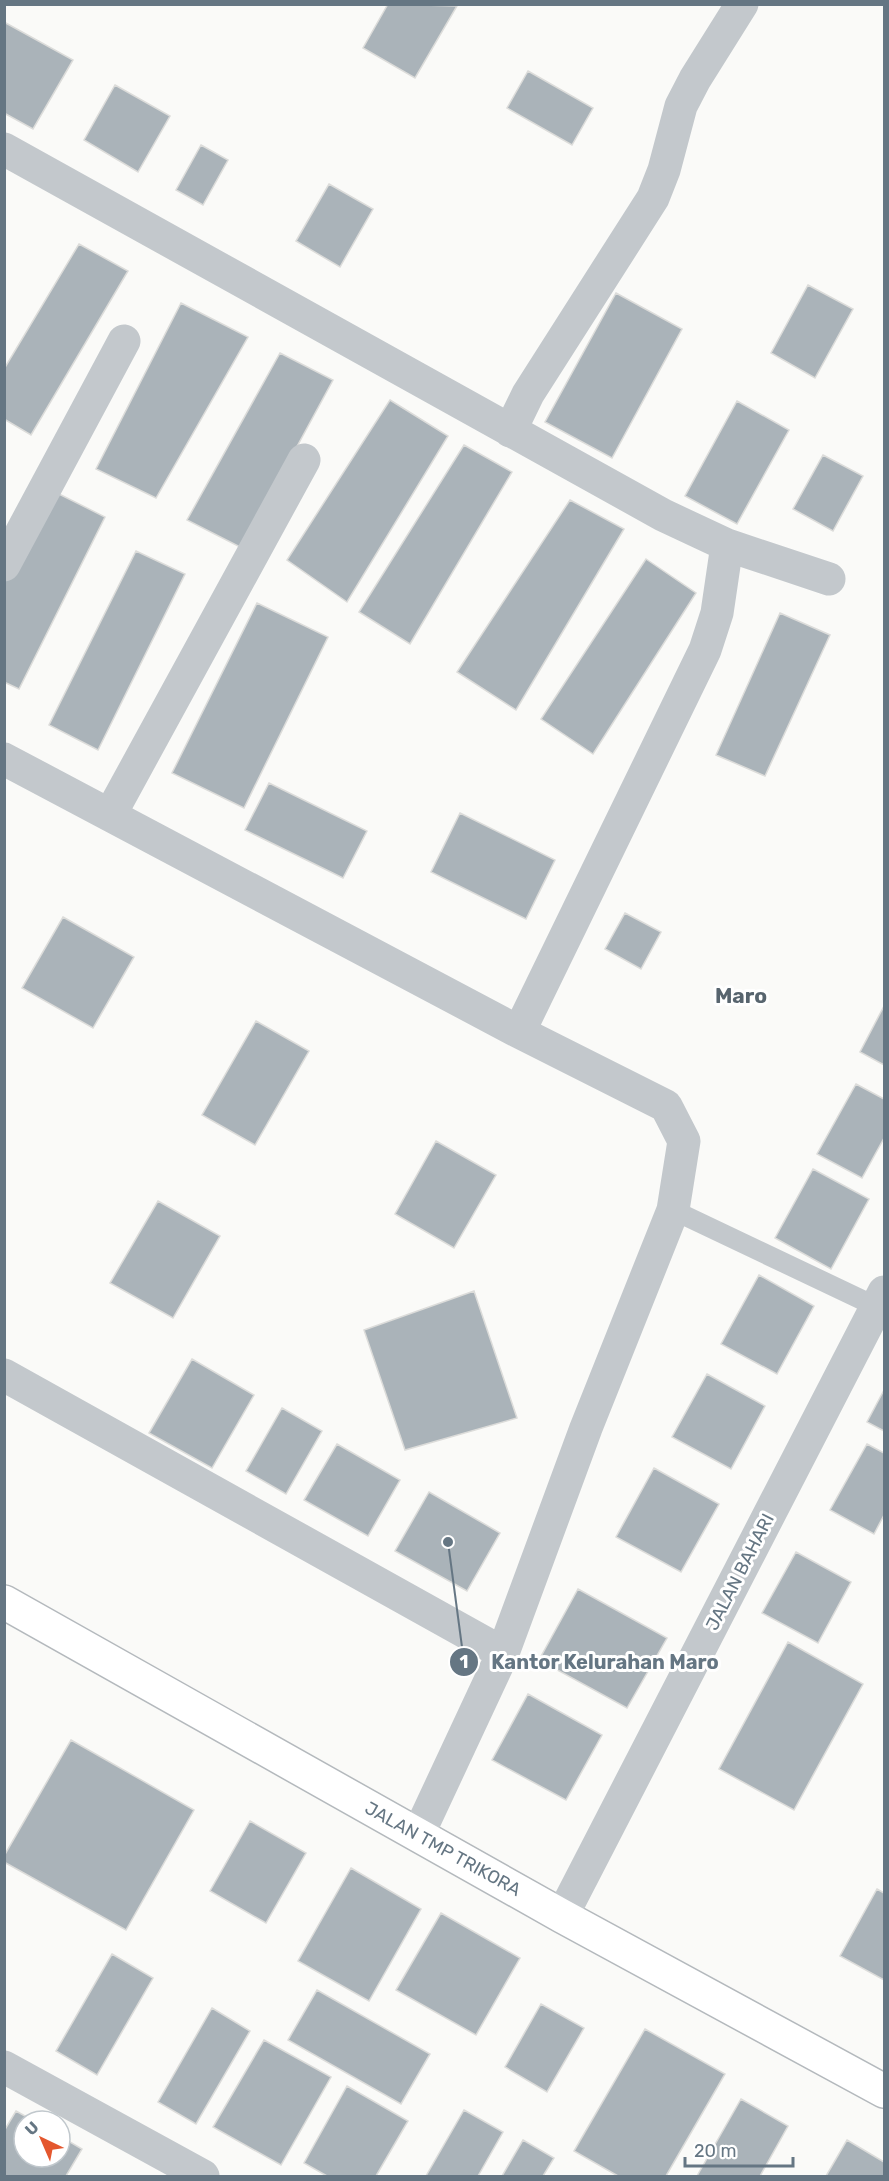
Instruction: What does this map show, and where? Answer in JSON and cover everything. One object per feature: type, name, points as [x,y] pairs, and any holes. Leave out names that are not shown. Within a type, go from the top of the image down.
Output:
[{"type":"highway","name":"JALAN TMP TRIKORA","points":[[4,1602],[562,1916],[885,2091]]},
{"type":"street","points":[[510,431],[528,394],[652,198],[664,170],[681,106],[695,79],[742,4]]},
{"type":"street","points":[[4,149],[663,515],[727,545],[829,579]]},
{"type":"street","points":[[4,565],[124,341]]},
{"type":"street","points":[[110,815],[304,460]]},
{"type":"street","points":[[519,1032],[705,650],[717,613],[727,545]]},
{"type":"street","points":[[4,759],[519,1032],[666,1106],[684,1141],[673,1210],[586,1428],[503,1653],[418,1835]]},
{"type":"street","name":"JALAN BAHARI","points":[[562,1916],[881,1299]]},
{"type":"street","points":[[4,1375],[503,1653]]},
{"type":"street","points":[[4,2067],[203,2176]]},
{"type":"lane","points":[[673,1210],[881,1299]]},
{"type":"building","points":[[388,4],[457,6],[415,78],[363,48]]},
{"type":"building","points":[[4,22],[73,60],[33,129],[4,113]]},
{"type":"building","points":[[528,71],[593,108],[572,145],[507,108]]},
{"type":"building","points":[[115,85],[170,116],[138,172],[84,140]]},
{"type":"building","points":[[201,145],[228,160],[203,205],[176,190]]},
{"type":"building","points":[[329,184],[373,209],[340,267],[296,241]]},
{"type":"building","points":[[79,244],[128,271],[31,435],[4,419],[4,369]]},
{"type":"building","points":[[808,285],[853,309],[815,378],[771,353]]},
{"type":"building","points":[[616,293],[682,329],[612,458],[545,422]]},
{"type":"building","points":[[181,303],[248,337],[156,498],[96,469]]},
{"type":"building","points":[[280,353],[333,380],[242,548],[187,520]]},
{"type":"building","points":[[390,400],[448,436],[347,602],[287,560]]},
{"type":"building","points":[[737,401],[789,430],[737,524],[685,496]]},
{"type":"building","points":[[464,445],[512,472],[410,644],[359,612]]},
{"type":"building","points":[[823,455],[863,476],[833,531],[793,509]]},
{"type":"building","points":[[49,489],[105,517],[19,689],[4,682],[4,579]]},
{"type":"building","points":[[570,500],[624,529],[516,710],[457,672]]},
{"type":"building","points":[[136,551],[185,574],[98,750],[49,725]]},
{"type":"building","points":[[646,559],[696,593],[593,754],[541,719]]},
{"type":"building","points":[[257,603],[328,637],[244,808],[172,773]]},
{"type":"building","points":[[780,613],[830,635],[765,776],[716,755]]},
{"type":"building","points":[[269,783],[367,831],[343,878],[245,830]]},
{"type":"building","points":[[460,813],[555,860],[526,919],[431,872]]},
{"type":"building","points":[[625,913],[661,932],[641,969],[605,949]]},
{"type":"building","points":[[63,917],[134,957],[93,1028],[22,988]]},
{"type":"building","points":[[884,1006],[884,1065],[860,1052]]},
{"type":"building","points":[[256,1021],[309,1051],[255,1145],[202,1115]]},
{"type":"building","points":[[856,1084],[884,1099],[884,1138],[862,1178],[817,1154]]},
{"type":"building","points":[[436,1141],[496,1175],[454,1248],[395,1214]]},
{"type":"building","points":[[813,1169],[869,1199],[831,1269],[775,1238]]},
{"type":"building","points":[[158,1201],[220,1236],[173,1318],[110,1283]]},
{"type":"building","points":[[759,1275],[814,1306],[777,1374],[721,1344]]},
{"type":"building","points":[[474,1291],[517,1418],[405,1450],[364,1330]]},
{"type":"building","points":[[192,1359],[254,1395],[212,1468],[149,1433]]},
{"type":"building","points":[[707,1374],[765,1406],[731,1469],[672,1437]]},
{"type":"building","points":[[884,1390],[884,1431],[867,1422]]},
{"type":"building","points":[[282,1408],[322,1431],[286,1494],[246,1471]]},
{"type":"building","points":[[337,1444],[400,1480],[368,1536],[304,1500]]},
{"type":"building","points":[[867,1444],[884,1453],[884,1515],[874,1534],[830,1510]]},
{"type":"building","points":[[654,1468],[719,1504],[681,1572],[616,1537]]},
{"type":"building","points":[[429,1492],[500,1533],[467,1591],[395,1551]]},
{"type":"building","points":[[796,1552],[851,1582],[818,1643],[762,1613]]},
{"type":"building","points":[[578,1589],[667,1638],[627,1708],[539,1660]]},
{"type":"building","points":[[788,1642],[863,1684],[794,1810],[719,1769]]},
{"type":"building","points":[[528,1694],[602,1735],[566,1800],[492,1760]]},
{"type":"building","points":[[71,1740],[194,1810],[126,1930],[4,1862],[4,1856]]},
{"type":"building","points":[[250,1821],[306,1853],[266,1923],[210,1891]]},
{"type":"building","points":[[351,1868],[421,1909],[369,2001],[298,1961]]},
{"type":"building","points":[[877,1889],[884,1893],[884,1980],[840,1956]]},
{"type":"building","points":[[441,1913],[520,1958],[476,2035],[396,1990]]},
{"type":"building","points":[[112,1954],[153,1978],[97,2075],[56,2051]]},
{"type":"building","points":[[317,1990],[430,2054],[401,2104],[288,2040]]},
{"type":"building","points":[[541,2004],[584,2028],[547,2092],[505,2067]]},
{"type":"building","points":[[212,2008],[250,2031],[196,2124],[158,2102]]},
{"type":"building","points":[[645,2029],[725,2074],[666,2176],[618,2176],[574,2151]]},
{"type":"building","points":[[264,2040],[331,2077],[281,2165],[213,2127]]},
{"type":"building","points":[[347,2086],[408,2121],[376,2176],[327,2176],[304,2163]]},
{"type":"building","points":[[741,2099],[788,2126],[760,2176],[697,2176]]},
{"type":"building","points":[[464,2110],[503,2132],[478,2176],[426,2176]]},
{"type":"building","points":[[12,2118],[12,2169],[70,2169],[66,2176],[4,2176],[4,2131]]},
{"type":"building","points":[[523,2140],[554,2158],[543,2176],[502,2176]]},
{"type":"building","points":[[847,2140],[884,2162],[884,2176],[826,2176]]},
{"type":"building","points":[[72,2143],[82,2149],[72,2166]]},
{"type":"place","name":"Kantor Kelurahan Maro","points":[[448,1542]]},
{"type":"district","name":"Maro","points":[[741,995]]}]
